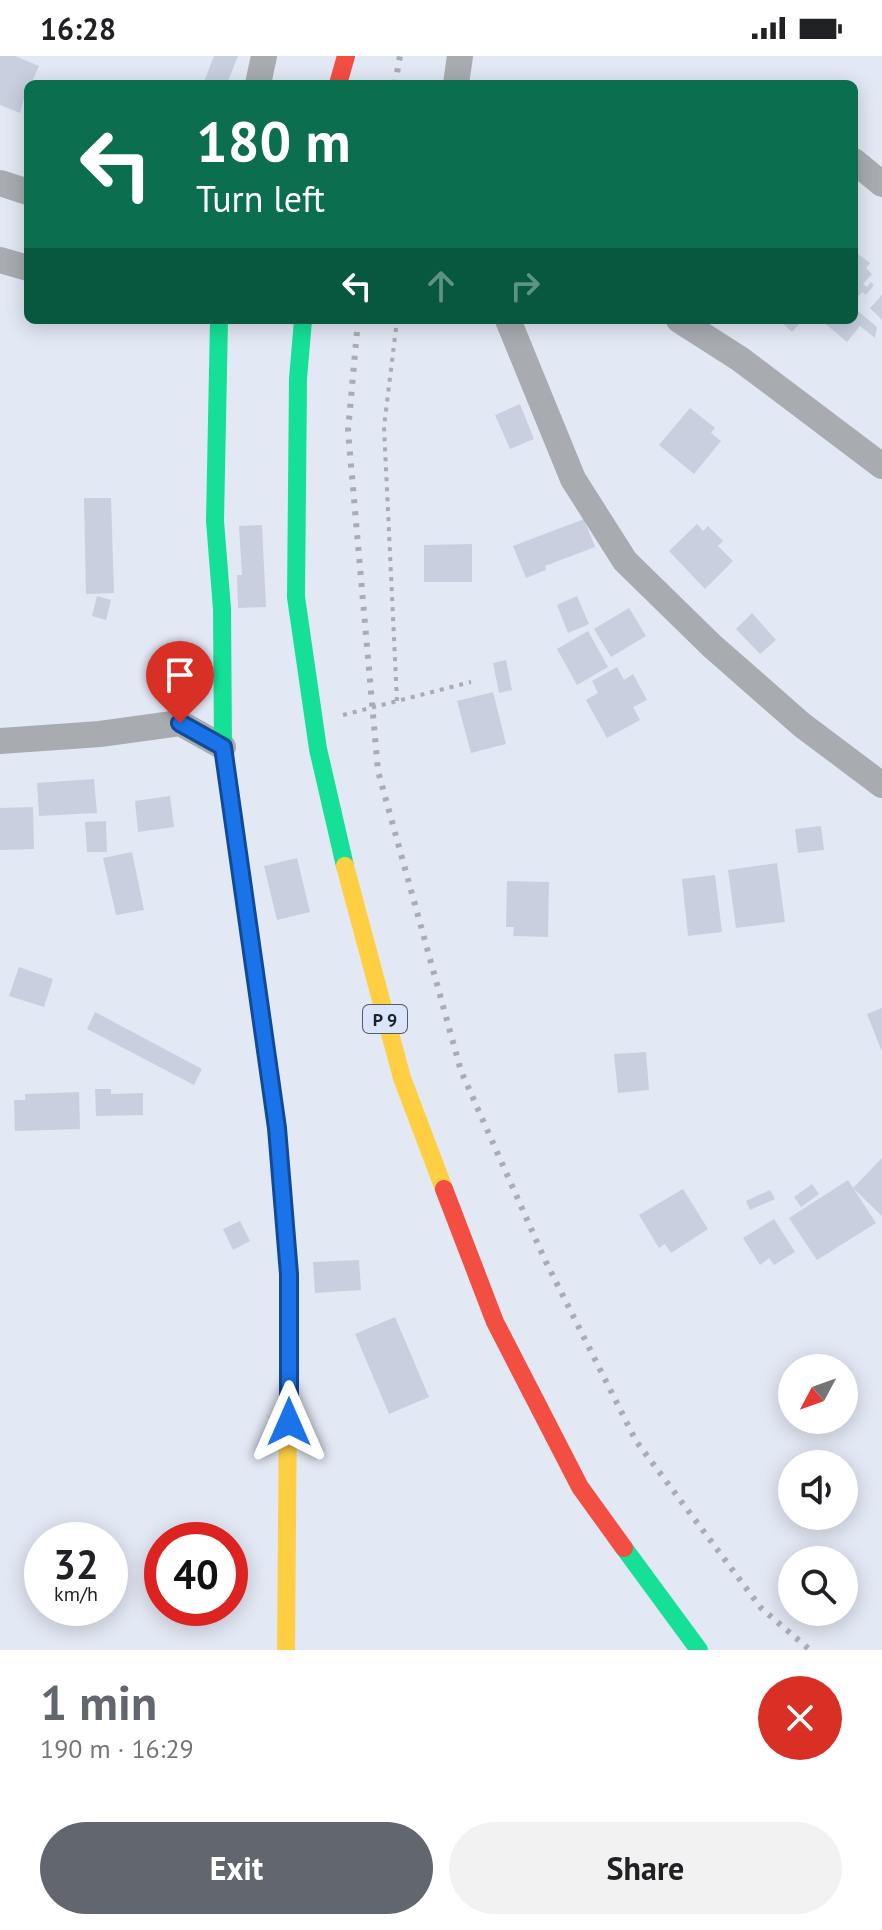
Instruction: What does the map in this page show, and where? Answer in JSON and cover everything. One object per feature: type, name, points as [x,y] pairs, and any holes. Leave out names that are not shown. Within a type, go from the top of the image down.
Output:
[{"type":"main road","points":[[339,80],[346,56]]},
{"type":"main road","points":[[219,324],[215,521],[222,609],[223,747],[277,1128],[289,1274],[286,1650]]},
{"type":"main road","name":"P 9","points":[[303,324],[298,379],[296,597],[314,723],[357,920],[402,1078],[495,1322],[580,1487],[699,1650]]},
{"type":"street","points":[[259,80],[264,56]]},
{"type":"street","points":[[457,80],[460,56]]},
{"type":"street","points":[[858,164],[882,184]]},
{"type":"street","points":[[0,183],[24,191]]},
{"type":"street","points":[[0,260],[24,267]]},
{"type":"street","points":[[510,324],[573,479],[625,561],[703,637],[802,725],[882,785]]},
{"type":"street","points":[[685,324],[740,359],[882,466]]},
{"type":"street","points":[[0,741],[100,734],[180,723],[223,747]]},
{"type":"path","points":[[397,324],[384,427],[397,701]]},
{"type":"path","points":[[314,723],[471,682]]},
{"type":"building","points":[[0,56],[15,56],[39,66],[33,80],[24,80],[20,113],[0,105]]},
{"type":"building","points":[[214,56],[238,56],[229,80],[205,80]]},
{"type":"building","points":[[858,254],[870,263],[866,268],[872,274],[863,284],[867,287],[871,282],[874,285],[866,295],[862,292],[858,297]]},
{"type":"building","points":[[882,295],[882,320],[870,308]]},
{"type":"building","points":[[858,311],[877,327],[875,338],[860,326],[847,342],[826,324],[858,324]]},
{"type":"building","points":[[783,324],[799,324],[792,332]]},
{"type":"building","points":[[520,404],[534,439],[510,449],[495,415]]},
{"type":"building","points":[[690,408],[715,428],[711,433],[721,441],[694,474],[659,445]]},
{"type":"building","points":[[84,498],[111,498],[114,593],[86,594]]},
{"type":"building","points":[[584,519],[595,547],[545,566],[546,570],[526,578],[513,546]]},
{"type":"building","points":[[697,524],[703,531],[708,526],[723,541],[718,546],[733,561],[705,589],[669,551]]},
{"type":"building","points":[[262,525],[266,607],[238,608],[237,575],[242,575],[239,526]]},
{"type":"building","points":[[472,544],[472,582],[424,582],[424,545]]},
{"type":"building","points":[[97,596],[111,600],[106,620],[92,616]]},
{"type":"building","points":[[577,596],[589,624],[568,633],[557,605]]},
{"type":"building","points":[[629,608],[646,636],[611,657],[594,629]]},
{"type":"building","points":[[752,613],[776,640],[760,654],[736,629]]},
{"type":"building","points":[[588,631],[608,667],[577,685],[557,649]]},
{"type":"building","points":[[506,660],[512,690],[499,693],[493,663]]},
{"type":"building","points":[[617,667],[624,680],[633,674],[647,700],[633,707],[640,720],[607,738],[586,700],[598,693],[592,681]]},
{"type":"building","points":[[493,692],[506,744],[471,753],[457,701]]},
{"type":"building","points":[[94,779],[97,813],[39,816],[37,783]]},
{"type":"building","points":[[170,796],[174,827],[138,832],[135,801]]},
{"type":"building","points":[[33,807],[34,849],[0,850],[0,808]]},
{"type":"building","points":[[106,821],[107,852],[87,852],[85,822]]},
{"type":"building","points":[[821,826],[824,850],[798,853],[795,829]]},
{"type":"building","points":[[132,852],[144,910],[116,915],[103,858]]},
{"type":"building","points":[[297,858],[310,912],[277,920],[264,866]]},
{"type":"building","points":[[777,863],[785,922],[736,928],[728,870]]},
{"type":"building","points":[[715,875],[722,932],[688,936],[682,879]]},
{"type":"building","points":[[507,881],[549,882],[548,937],[513,936],[514,927],[506,927]]},
{"type":"building","points":[[19,967],[53,979],[44,1007],[9,996]]},
{"type":"building","points":[[882,1008],[882,1052],[867,1014]]},
{"type":"building","points":[[95,1012],[202,1069],[194,1085],[87,1029]]},
{"type":"building","points":[[646,1052],[649,1090],[618,1093],[614,1054]]},
{"type":"building","points":[[95,1089],[111,1089],[111,1094],[143,1093],[143,1115],[96,1116]]},
{"type":"building","points":[[79,1092],[80,1129],[15,1131],[14,1100],[25,1100],[25,1094]]},
{"type":"building","points":[[882,1158],[882,1216],[853,1188]]},
{"type":"building","points":[[848,1180],[876,1223],[817,1260],[789,1218]]},
{"type":"building","points":[[812,1184],[819,1194],[801,1207],[794,1197]]},
{"type":"building","points":[[683,1189],[708,1229],[671,1253],[665,1244],[659,1248],[639,1215]]},
{"type":"building","points":[[770,1190],[775,1199],[750,1210],[746,1201]]},
{"type":"building","points":[[774,1219],[795,1252],[774,1265],[769,1258],[760,1265],[743,1238]]},
{"type":"building","points":[[240,1221],[250,1241],[233,1250],[223,1229]]},
{"type":"building","points":[[359,1260],[361,1290],[315,1293],[313,1262]]},
{"type":"building","points":[[395,1317],[429,1397],[389,1414],[355,1334]]},
{"type":"railway","points":[[396,80],[400,56]]},
{"type":"railway","points":[[358,324],[348,431],[378,771],[461,1071],[545,1260],[636,1441],[761,1608],[810,1650]]},
{"type":"traffic: fast","points":[[219,324],[215,521],[222,609],[223,747],[276,1118]]},
{"type":"traffic: fast","points":[[303,324],[298,379],[296,597],[318,749],[345,866]]},
{"type":"traffic: fast","points":[[624,1548],[699,1650]]},
{"type":"traffic: slow","points":[[345,866],[402,1078],[444,1189]]},
{"type":"traffic: slow","points":[[276,1118],[289,1274],[286,1650]]},
{"type":"traffic: jam","points":[[339,80],[346,56]]},
{"type":"traffic: jam","points":[[444,1189],[495,1322],[580,1487],[624,1548]]},
{"type":"route","points":[[180,723],[223,747],[277,1128],[289,1274],[289,1422]]}]
